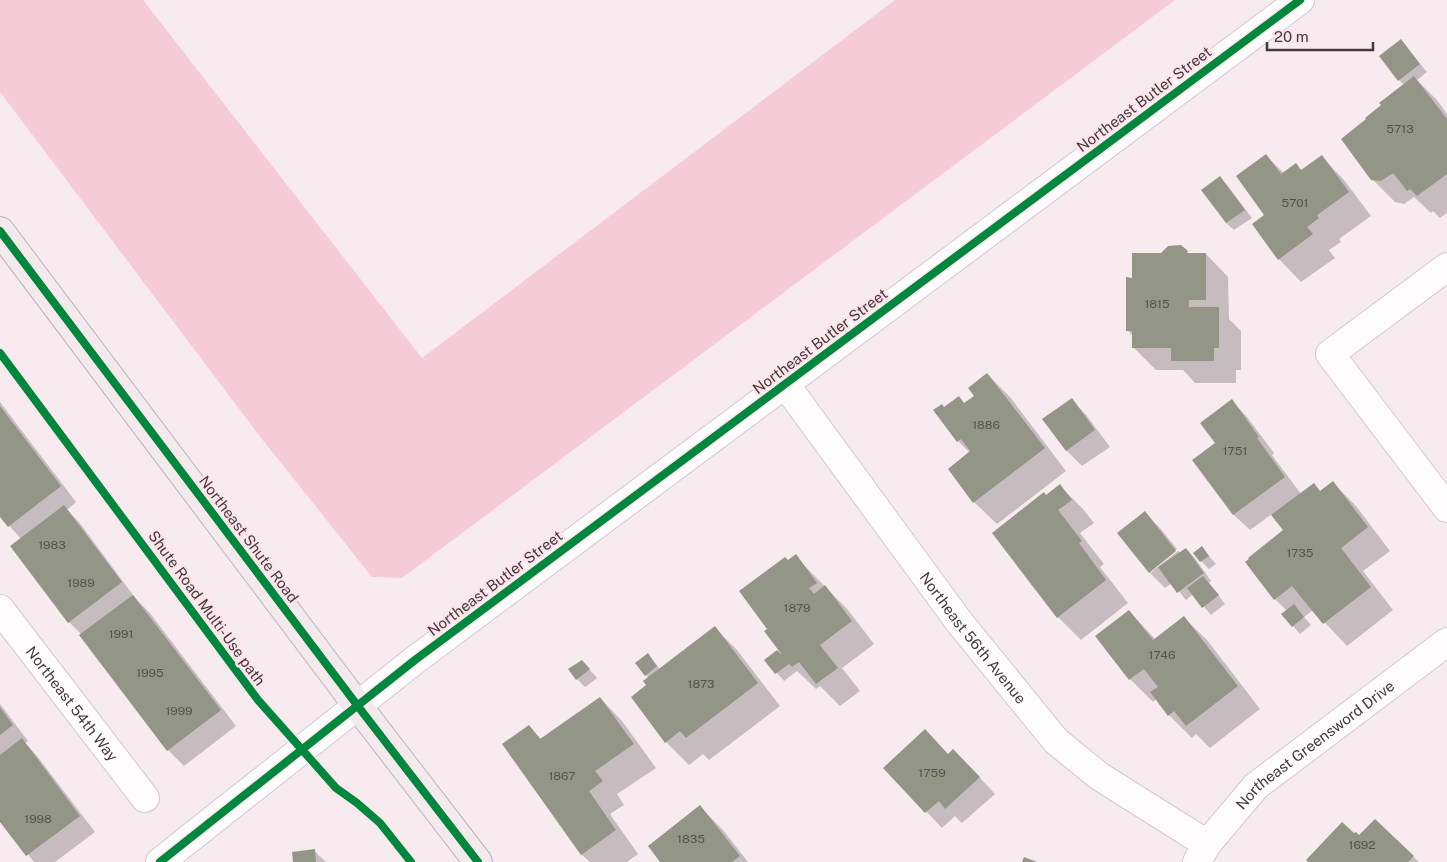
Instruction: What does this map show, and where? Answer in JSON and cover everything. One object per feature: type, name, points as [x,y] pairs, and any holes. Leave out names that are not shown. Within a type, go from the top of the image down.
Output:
[{"type":"main road","name":"Northeast Shute Road","points":[[0,231],[357,705],[478,862]]},
{"type":"street","name":"Northeast Butler Street","points":[[160,862],[447,636],[1300,0]]},
{"type":"street","points":[[1447,267],[1330,354],[1447,508]]},
{"type":"street","name":"Northeast 56th Avenue","points":[[786,384],[960,623],[1056,741],[1202,853]]},
{"type":"street","name":"Northeast 54th Way","points":[[0,609],[145,798]]},
{"type":"street","name":"Northeast Greensword Drive","points":[[1202,853],[1256,786],[1447,642]]},
{"type":"shaded area","points":[[0,0],[143,0],[422,358],[895,0],[1175,0],[402,578],[372,577],[258,434],[0,92]]},
{"type":"building","points":[[1401,39],[1420,64],[1398,81],[1379,56]]},
{"type":"building","points":[[1414,76],[1447,119],[1447,174],[1417,196],[1410,189],[1407,191],[1393,173],[1381,181],[1371,180],[1341,139],[1381,105],[1379,103]]},
{"type":"building","points":[[1266,154],[1281,174],[1296,163],[1301,170],[1322,155],[1349,192],[1317,215],[1319,218],[1307,227],[1313,234],[1278,260],[1252,224],[1264,215],[1236,176]]},
{"type":"building","points":[[1220,176],[1245,210],[1226,223],[1201,190]]},
{"type":"building","points":[[1181,245],[1188,251],[1187,253],[1206,253],[1206,300],[1189,300],[1189,307],[1219,307],[1219,348],[1214,348],[1214,361],[1171,361],[1171,348],[1132,348],[1132,331],[1126,331],[1126,277],[1132,278],[1132,253],[1161,253],[1168,246]]},
{"type":"building","points":[[987,373],[1045,448],[973,503],[948,469],[970,451],[961,439],[957,442],[933,410],[942,404],[944,407],[959,396],[964,403],[974,396],[968,388]]},
{"type":"building","points":[[1072,398],[1095,430],[1066,451],[1042,419]]},
{"type":"building","points":[[1232,399],[1285,477],[1233,515],[1192,460],[1215,443],[1200,423]]},
{"type":"building","points":[[0,406],[61,486],[8,527],[0,517]]},
{"type":"building","points":[[1333,481],[1368,527],[1341,548],[1371,587],[1323,624],[1292,586],[1274,600],[1245,562],[1283,530],[1271,515],[1314,483],[1320,491]]},
{"type":"building","points":[[1060,484],[1072,500],[1058,510],[1082,541],[1079,543],[1106,580],[1057,618],[992,533],[1044,492],[1046,495]]},
{"type":"building","points":[[64,505],[122,582],[68,623],[10,546]]},
{"type":"building","points":[[1145,511],[1176,551],[1149,573],[1117,533]]},
{"type":"building","points":[[1202,546],[1209,556],[1200,562],[1193,553]]},
{"type":"building","points":[[1186,548],[1204,573],[1177,593],[1158,567]]},
{"type":"building","points":[[796,554],[817,583],[809,588],[814,594],[825,585],[852,621],[820,645],[838,668],[816,684],[799,662],[792,667],[789,664],[775,674],[764,660],[777,650],[782,655],[764,631],[767,629],[739,591],[785,557],[788,560]]},
{"type":"building","points":[[1203,576],[1219,595],[1202,608],[1187,588]]},
{"type":"building","points":[[133,595],[221,710],[167,751],[79,635]]},
{"type":"building","points":[[1294,604],[1304,617],[1292,627],[1281,614]]},
{"type":"building","points":[[1129,610],[1153,640],[1184,616],[1238,686],[1186,726],[1174,711],[1168,716],[1150,692],[1158,687],[1144,669],[1129,680],[1095,636]]},
{"type":"building","points":[[715,626],[758,683],[686,738],[680,731],[665,743],[631,697],[646,685],[643,681]]},
{"type":"building","points":[[648,653],[657,666],[645,676],[635,663]]},
{"type":"building","points":[[582,660],[590,669],[576,680],[568,669]]},
{"type":"building","points":[[600,697],[634,744],[595,771],[603,781],[589,791],[616,830],[581,855],[502,744],[529,725],[540,739]]},
{"type":"building","points":[[0,707],[13,725],[0,735]]},
{"type":"building","points":[[925,729],[948,754],[953,749],[980,777],[945,809],[939,801],[925,813],[883,768]]},
{"type":"building","points":[[22,738],[80,816],[26,856],[0,822],[0,755]]},
{"type":"building","points":[[700,805],[740,856],[732,862],[660,862],[648,846]]},
{"type":"building","points":[[1375,819],[1414,856],[1408,862],[1308,862],[1306,860],[1342,822],[1359,835]]},
{"type":"building","points":[[315,849],[316,862],[293,862],[292,852]]},
{"type":"building","points":[[1024,857],[1037,862],[1022,862]]},
{"type":"cycle path","points":[[160,862],[415,660],[1300,0]]},
{"type":"cycle path","points":[[0,231],[357,705],[478,862]]},
{"type":"cycle path","name":"Shute Road Multi-Use path","points":[[0,353],[258,700],[336,788],[380,823],[411,862]]}]
